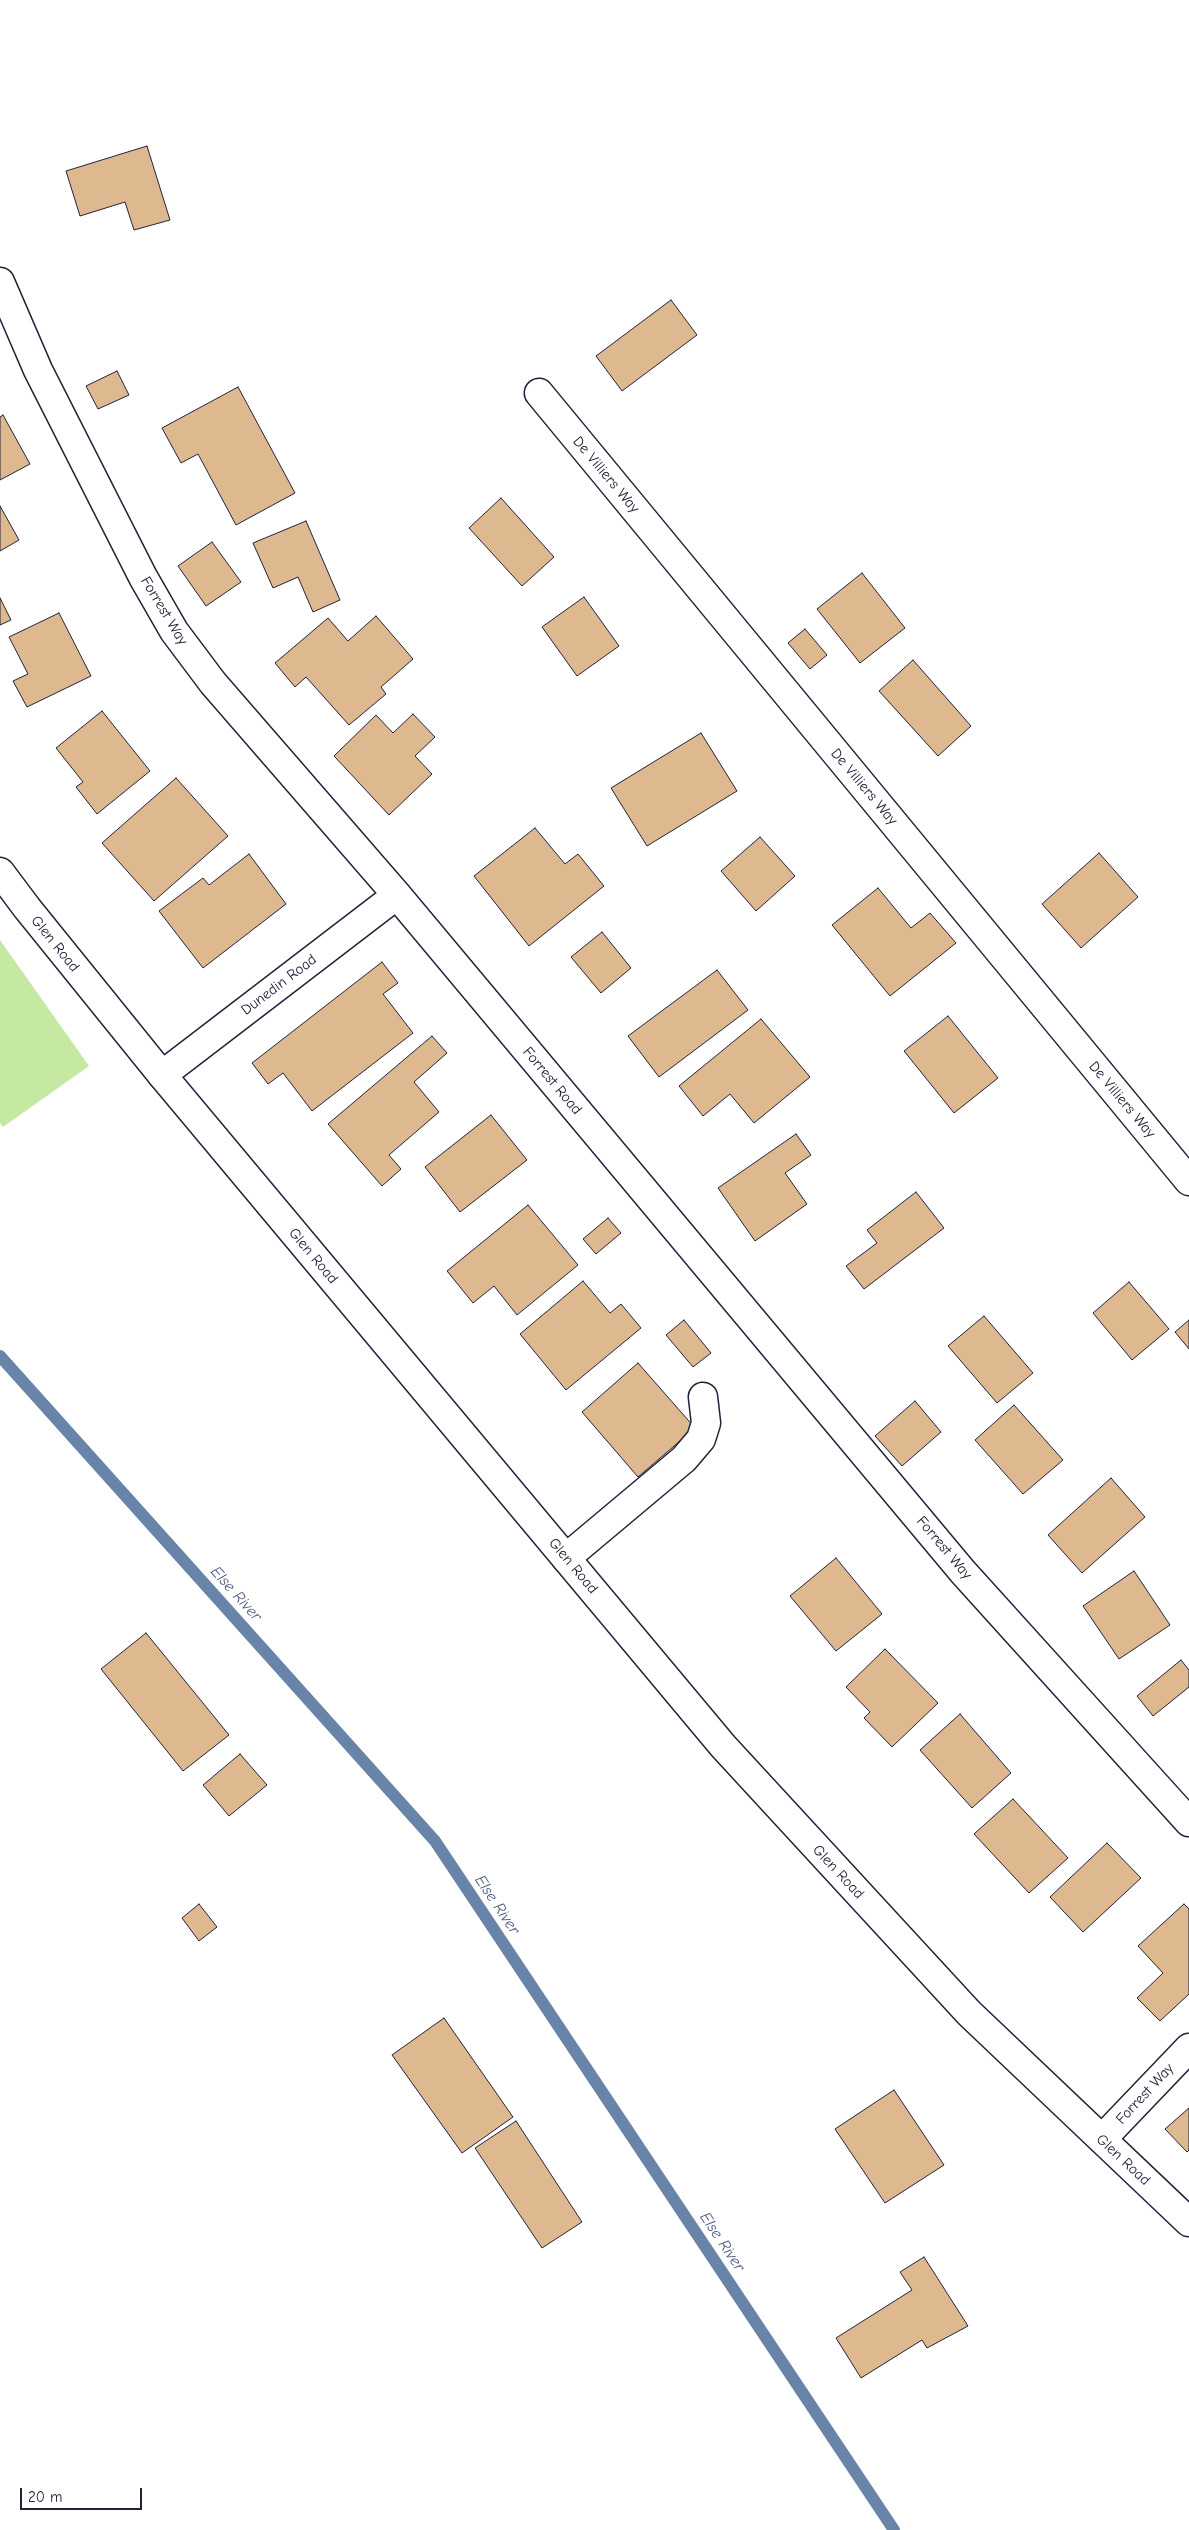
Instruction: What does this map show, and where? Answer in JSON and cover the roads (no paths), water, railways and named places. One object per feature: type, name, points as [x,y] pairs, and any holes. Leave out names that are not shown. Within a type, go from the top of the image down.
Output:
[{"type":"street","name":"Forrest Way","points":[[0,282],[38,370],[143,577],[174,631],[239,714],[397,895]]},
{"type":"street","name":"De Villiers Way","points":[[539,393],[1189,1181]]},
{"type":"street","name":"Glen Road","points":[[0,872],[162,1075],[723,1746],[969,2013],[1189,2222]]},
{"type":"street","name":"Dunedin Road","points":[[162,1075],[397,895]]},
{"type":"street","name":"Forrest Road","points":[[397,895],[707,1268]]},
{"type":"street","name":"Forrest Way","points":[[707,1268],[963,1572],[1189,1822]]},
{"type":"street","points":[[566,1558],[684,1459],[696,1446],[701,1439],[706,1423],[703,1397]]},
{"type":"street","name":"Forrest Way","points":[[1102,2139],[1189,2048]]},
{"type":"waterway","name":"Else River","points":[[0,1356],[435,1841],[894,2530]]}]
